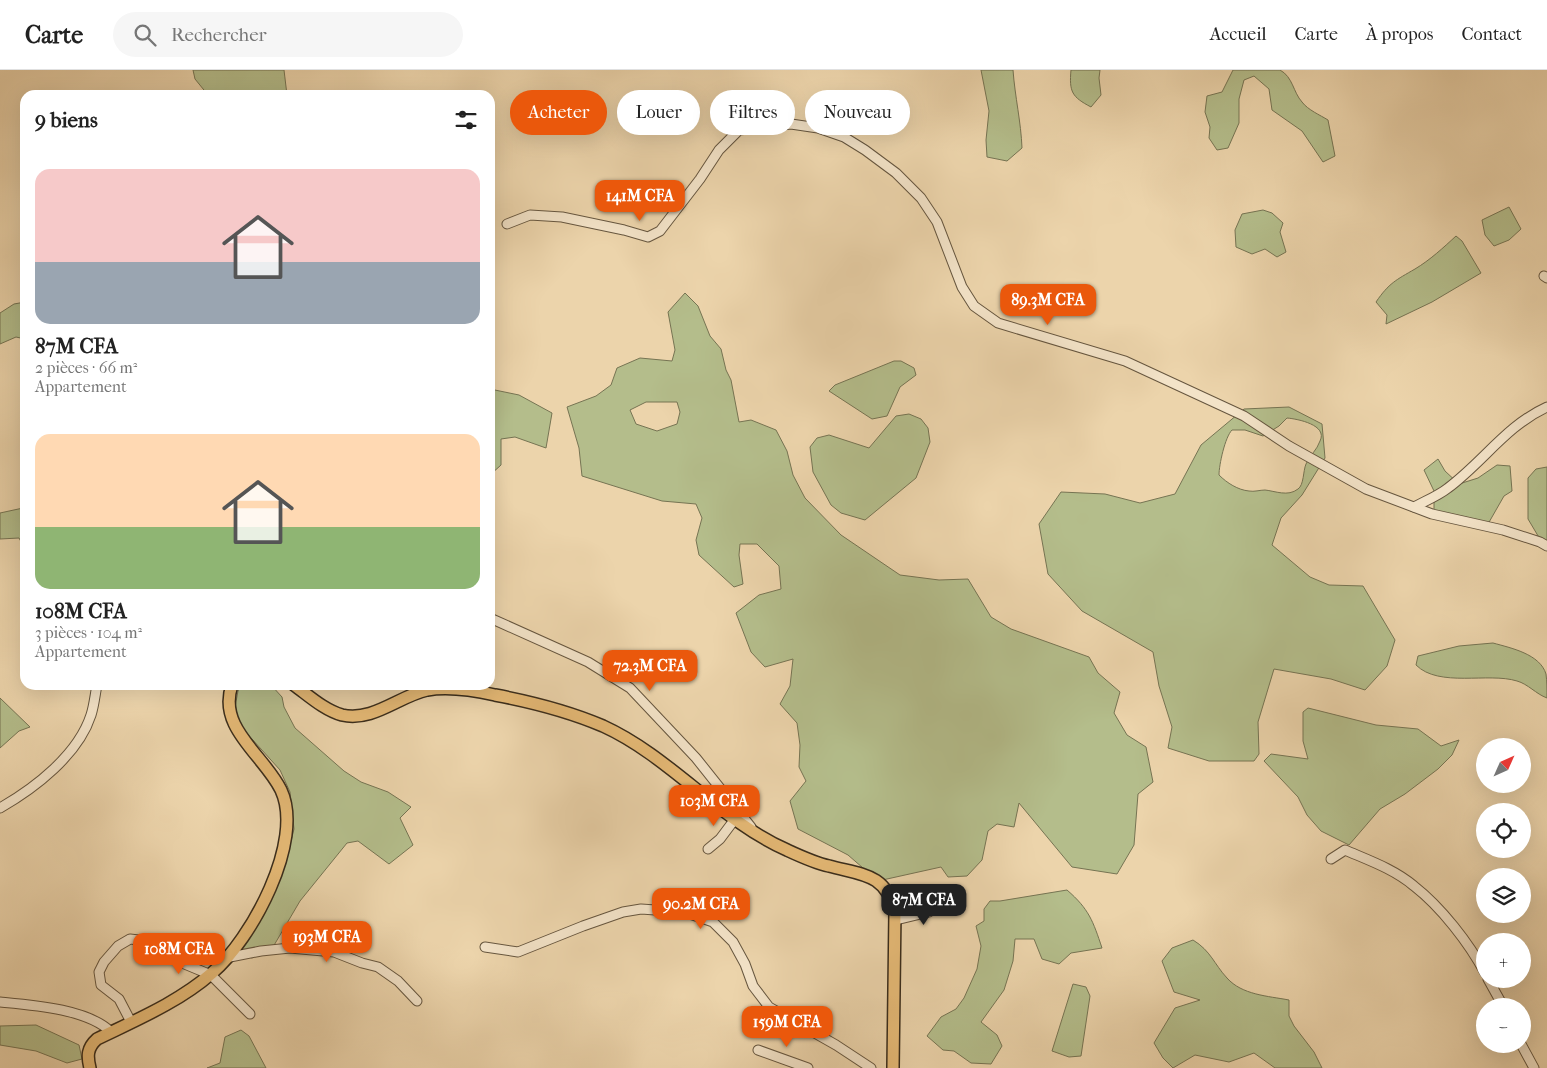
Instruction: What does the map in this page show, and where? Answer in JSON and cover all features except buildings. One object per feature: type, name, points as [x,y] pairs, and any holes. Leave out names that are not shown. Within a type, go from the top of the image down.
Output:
[{"type":"main road","points":[[90,1068],[87,1056],[92,1043],[180,996],[211,974],[230,957],[275,879],[281,860],[287,814],[282,792],[271,773],[232,723],[229,712],[231,690]]},
{"type":"main road","points":[[301,690],[331,710],[342,715],[359,715],[372,712],[425,690]]},
{"type":"main road","points":[[470,690],[538,704],[575,715],[605,727],[636,746],[758,835],[787,850],[828,866],[870,876],[878,881],[891,898],[896,920],[893,1068]]},
{"type":"street","points":[[507,224],[530,215],[562,217],[648,237],[660,231],[700,179],[719,150],[739,130],[791,124],[818,128],[844,137],[865,150],[896,172],[921,198],[937,222],[962,288],[974,306],[998,323],[1124,361],[1244,416],[1289,446],[1366,489],[1432,514],[1503,530],[1547,546]]},
{"type":"street","points":[[1414,508],[1447,489],[1484,457],[1517,424],[1547,407]]},
{"type":"street","points":[[495,620],[588,662],[630,688],[696,758],[758,835]]},
{"type":"street","points":[[0,808],[11,802],[63,761],[80,738],[90,716],[96,690]]},
{"type":"street","points":[[708,849],[720,839],[735,819]]},
{"type":"street","points":[[1331,859],[1339,852],[1345,850],[1387,869],[1414,885],[1461,936],[1476,959]]},
{"type":"street","points":[[896,920],[929,912],[941,904]]},
{"type":"street","points":[[485,947],[518,952],[623,912],[641,909],[684,912],[713,922],[733,942],[745,964],[753,986],[769,1007],[836,1045],[871,1068]]},
{"type":"street","points":[[131,1022],[119,999],[101,985],[99,972],[104,962],[118,946],[130,939],[156,942],[175,960],[211,974],[250,1014]]},
{"type":"street","points":[[230,957],[290,948],[334,952],[378,967],[398,981],[417,1001]]},
{"type":"street","points":[[0,1002],[25,1004],[79,1016],[105,1026],[111,1032]]},
{"type":"street","points":[[758,1050],[808,1068]]},
{"type":"street","points":[[1526,1053],[1534,1068]]},
{"type":"green space","points":[[193,70],[284,70],[286,90],[204,90],[195,79]]},
{"type":"green space","points":[[981,70],[1013,70],[1022,148],[1007,161],[987,157],[986,140],[989,111]]},
{"type":"green space","points":[[1071,70],[1100,70],[1101,95],[1091,107],[1073,93],[1071,89]]},
{"type":"green space","points":[[1233,70],[1280,70],[1284,73],[1305,105],[1328,120],[1335,156],[1323,162],[1302,131],[1272,110],[1269,89],[1254,76],[1244,80],[1239,99],[1239,123],[1228,148],[1217,150],[1209,138],[1210,127],[1205,112],[1207,96],[1222,92]]},
{"type":"green space","points":[[1509,207],[1521,229],[1509,240],[1494,246],[1485,235],[1482,220]]},
{"type":"green space","points":[[1263,210],[1272,213],[1283,223],[1280,232],[1286,252],[1277,257],[1265,249],[1252,254],[1236,247],[1235,230],[1242,214]]},
{"type":"green space","points":[[1456,236],[1462,241],[1481,273],[1432,302],[1386,324],[1387,315],[1376,302],[1385,290],[1426,262]]},
{"type":"green space","points":[[685,293],[698,306],[710,336],[721,349],[726,370],[731,380],[739,422],[751,420],[776,430],[787,451],[793,475],[805,498],[841,535],[900,575],[939,580],[968,579],[991,617],[1011,629],[1089,657],[1098,673],[1120,692],[1114,713],[1127,735],[1146,747],[1153,782],[1138,794],[1134,845],[1117,874],[1072,867],[1019,803],[1014,827],[997,824],[988,831],[982,860],[967,876],[948,877],[941,867],[878,881],[848,855],[798,829],[790,801],[806,781],[799,767],[800,745],[797,723],[780,704],[790,686],[793,659],[765,667],[751,652],[736,613],[759,595],[781,589],[779,566],[757,544],[740,544],[739,555],[743,584],[734,587],[699,555],[696,540],[702,518],[696,504],[662,501],[582,476],[579,448],[567,407],[596,396],[611,385],[617,368],[640,358],[672,361],[675,350],[668,312]],"holes":[[[646,402],[677,402],[680,412],[677,424],[657,431],[636,424],[630,410]]]},
{"type":"green space","points":[[20,303],[20,338],[16,337],[0,344],[0,313],[14,304]]},
{"type":"green space","points":[[894,361],[901,361],[914,368],[916,375],[900,387],[887,416],[872,419],[829,391],[835,385]]},
{"type":"green space","points":[[495,390],[519,395],[552,413],[546,448],[515,437],[501,439],[501,465],[495,470]]},
{"type":"green space","points":[[1289,407],[1322,424],[1325,458],[1302,495],[1281,518],[1272,545],[1310,577],[1329,585],[1363,586],[1395,640],[1387,666],[1365,690],[1331,679],[1274,669],[1258,722],[1259,754],[1254,761],[1209,761],[1168,748],[1172,727],[1159,686],[1153,652],[1082,611],[1048,574],[1039,524],[1061,492],[1105,494],[1140,503],[1175,494],[1201,445],[1244,409]],"holes":[[[1287,418],[1311,424],[1320,431],[1321,435],[1319,444],[1306,464],[1298,489],[1290,493],[1245,490],[1233,486],[1219,475],[1223,451],[1232,430],[1245,430],[1263,436],[1279,426]]]},
{"type":"green space","points":[[909,414],[921,419],[928,428],[930,442],[916,478],[865,520],[841,513],[831,505],[813,472],[810,447],[817,438],[829,435],[869,448],[896,416]]},
{"type":"green space","points":[[1438,459],[1445,471],[1459,484],[1478,478],[1497,465],[1510,466],[1512,491],[1504,496],[1488,524],[1446,515],[1434,510],[1434,491],[1424,470]]},
{"type":"green space","points":[[1547,467],[1547,551],[1528,519],[1528,478],[1536,469]]},
{"type":"green space","points":[[20,509],[20,540],[19,538],[0,539],[0,513]]},
{"type":"green space","points":[[1493,643],[1524,653],[1538,661],[1546,674],[1547,698],[1517,681],[1437,676],[1426,672],[1416,665],[1418,656],[1459,646]]},
{"type":"green space","points":[[276,690],[282,697],[284,707],[295,728],[344,771],[361,782],[388,792],[411,807],[400,818],[413,845],[389,864],[358,841],[347,843],[300,901],[273,947],[252,958],[236,953],[263,917],[285,865],[294,829],[290,792],[280,770],[233,718],[238,691]]},
{"type":"green space","points":[[0,698],[30,727],[19,731],[0,748]]},
{"type":"green space","points":[[1308,708],[1376,725],[1418,729],[1441,746],[1459,740],[1452,755],[1438,769],[1405,794],[1380,809],[1349,845],[1321,831],[1307,815],[1298,797],[1264,761],[1271,754],[1308,759],[1303,741],[1303,712]]},
{"type":"green space","points":[[1067,890],[1080,903],[1089,916],[1102,948],[1071,953],[1059,964],[1042,959],[1034,939],[1015,939],[1013,961],[1004,990],[981,1022],[997,1035],[1002,1046],[991,1064],[971,1063],[954,1051],[943,1050],[927,1036],[941,1017],[956,1009],[964,998],[977,969],[981,946],[976,926],[984,921],[984,909],[990,901]]},
{"type":"green space","points":[[1193,940],[1208,953],[1233,984],[1256,994],[1289,1000],[1289,1016],[1294,1026],[1314,1052],[1322,1068],[1275,1068],[1254,1053],[1229,1062],[1195,1055],[1173,1068],[1163,1058],[1154,1043],[1175,1008],[1200,1000],[1174,992],[1162,961],[1172,948]]},
{"type":"green space","points":[[1073,984],[1086,987],[1090,996],[1081,1056],[1069,1057],[1052,1051]]},
{"type":"green space","points":[[36,1025],[79,1045],[82,1059],[67,1063],[36,1051],[0,1045],[0,1026]]},
{"type":"green space","points":[[241,1030],[249,1036],[266,1068],[207,1068],[220,1063],[225,1037]]}]
